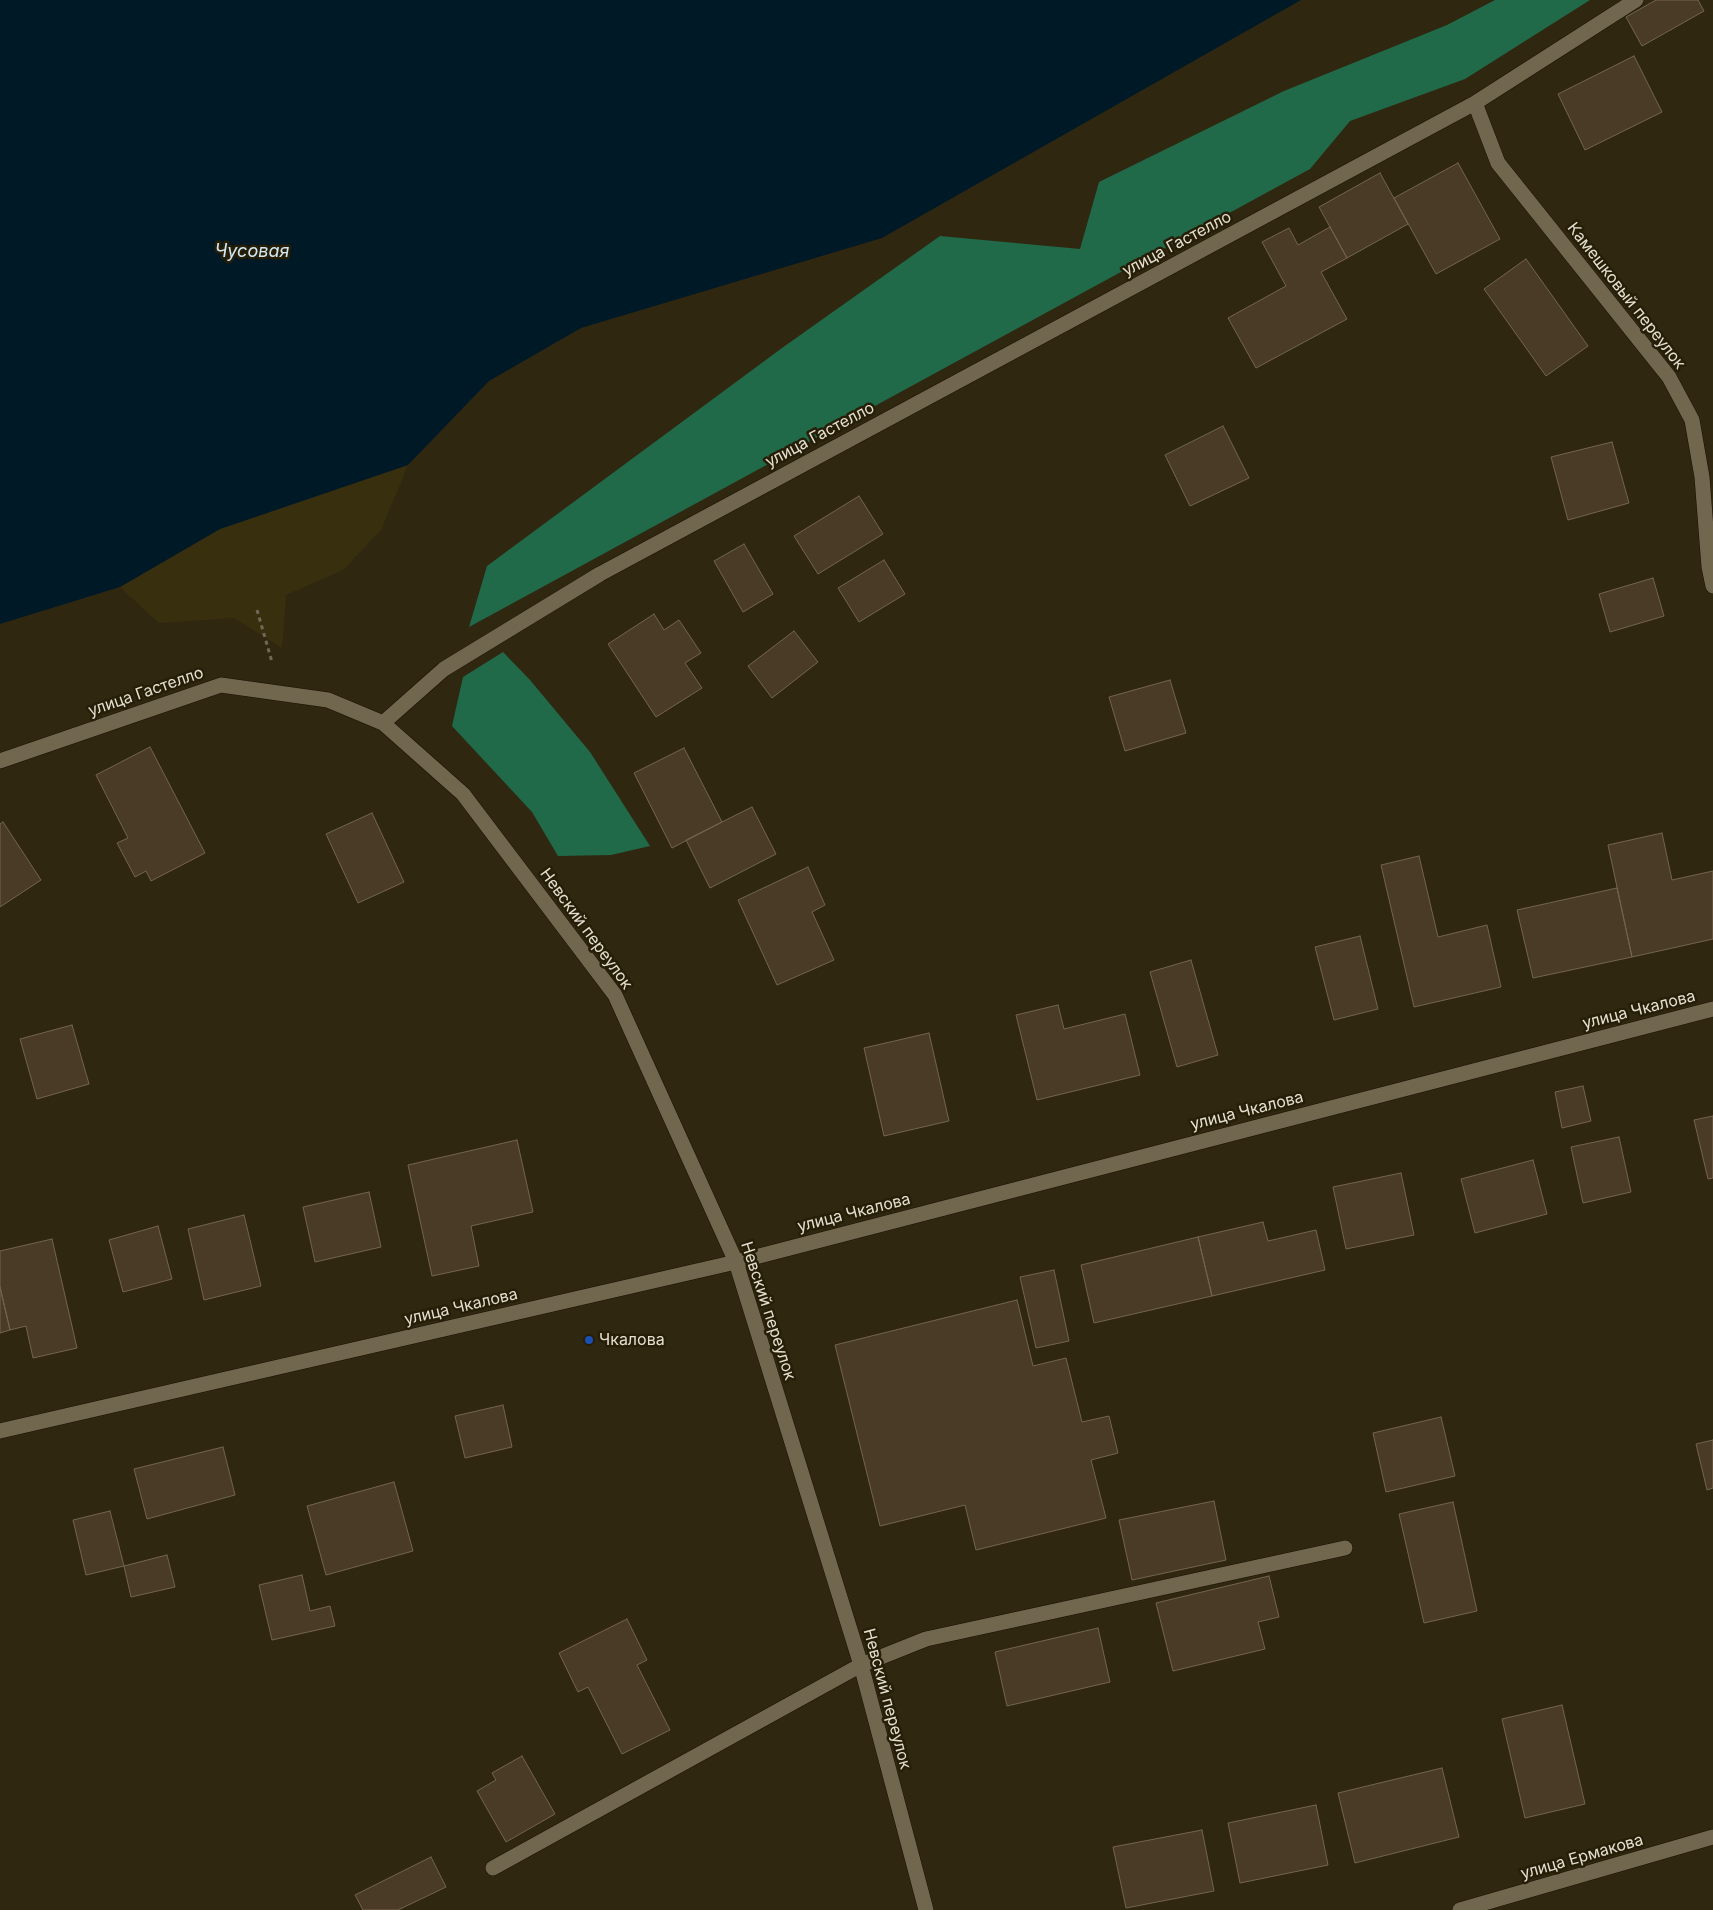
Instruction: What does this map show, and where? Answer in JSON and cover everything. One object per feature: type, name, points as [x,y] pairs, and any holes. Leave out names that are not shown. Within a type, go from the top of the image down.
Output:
[{"type":"street","name":"улица Гастелло","points":[[0,761],[221,685],[328,700],[383,723],[444,669],[600,574],[1475,103],[1636,0]]},
{"type":"street","name":"Камешковый переулок","points":[[1475,103],[1498,163],[1669,377],[1692,420],[1702,477],[1709,567],[1713,586]]},
{"type":"street","name":"Невский переулок","points":[[383,723],[463,794],[615,995],[736,1262],[861,1665],[926,1910]]},
{"type":"street","name":"улица Чкалова","points":[[0,1431],[736,1262],[1713,1009]]},
{"type":"street","points":[[493,1868],[861,1665],[926,1639],[1345,1548]]},
{"type":"street","name":"улица Ермакова","points":[[1460,1910],[1713,1837]]},
{"type":"path","points":[[257,610],[281,694]]},
{"type":"green space","points":[[1495,0],[1590,0],[1465,79],[1350,121],[1310,169],[469,627],[487,566],[782,348],[940,236],[1080,249],[1099,182],[1284,91],[1447,25]]},
{"type":"green space","points":[[503,652],[530,680],[590,752],[650,846],[611,855],[558,856],[532,812],[452,726],[463,677]]},
{"type":"sand","points":[[408,465],[381,530],[343,570],[286,595],[282,648],[234,618],[159,623],[120,587],[220,529]]},
{"type":"water","name":"Чусовая","points":[[0,0],[1301,0],[882,238],[581,328],[489,381],[408,465],[220,529],[120,587],[0,624]]},
{"type":"building","points":[[1656,0],[1698,0],[1704,11],[1642,46],[1626,17]]},
{"type":"building","points":[[1634,56],[1662,112],[1585,150],[1558,94]]},
{"type":"building","points":[[1458,163],[1500,239],[1436,274],[1394,198]]},
{"type":"building","points":[[1380,173],[1408,224],[1347,258],[1319,207]]},
{"type":"building","points":[[1330,227],[1347,258],[1321,272],[1347,319],[1256,368],[1228,318],[1286,286],[1262,242],[1289,228],[1298,245]]},
{"type":"building","points":[[1526,259],[1588,346],[1546,376],[1484,289]]},
{"type":"building","points":[[1223,426],[1249,478],[1190,506],[1165,455]]},
{"type":"building","points":[[1612,442],[1629,503],[1568,520],[1551,457]]},
{"type":"building","points":[[859,496],[883,534],[818,574],[794,536]]},
{"type":"building","points":[[744,544],[773,594],[743,612],[714,561]]},
{"type":"building","points":[[884,560],[905,594],[859,622],[838,588]]},
{"type":"building","points":[[1653,578],[1664,616],[1610,632],[1599,594]]},
{"type":"building","points":[[654,614],[664,630],[679,620],[701,653],[685,663],[702,688],[656,717],[608,644]]},
{"type":"building","points":[[794,631],[818,662],[772,698],[748,666]]},
{"type":"building","points":[[1170,680],[1186,733],[1125,751],[1109,697]]},
{"type":"building","points":[[150,747],[205,853],[151,881],[146,871],[135,877],[117,843],[128,838],[96,775]]},
{"type":"building","points":[[684,748],[722,822],[672,848],[634,773]]},
{"type":"building","points":[[752,807],[776,854],[710,888],[686,840]]},
{"type":"building","points":[[372,813],[404,882],[358,903],[326,834]]},
{"type":"building","points":[[3,822],[41,880],[0,907],[0,824]]},
{"type":"building","points":[[1662,833],[1672,880],[1713,871],[1713,939],[1632,957],[1608,845]]},
{"type":"building","points":[[1419,856],[1438,937],[1487,925],[1501,987],[1414,1007],[1381,865]]},
{"type":"building","points":[[808,867],[825,905],[812,912],[834,960],[777,985],[738,900]]},
{"type":"building","points":[[1617,888],[1632,957],[1533,978],[1517,910]]},
{"type":"building","points":[[1360,936],[1378,1009],[1334,1020],[1315,947]]},
{"type":"building","points":[[1191,960],[1218,1055],[1177,1067],[1150,972]]},
{"type":"building","points":[[1058,1005],[1064,1029],[1125,1014],[1140,1075],[1037,1100],[1016,1015]]},
{"type":"building","points":[[72,1025],[89,1084],[37,1099],[20,1039]]},
{"type":"building","points":[[929,1033],[949,1121],[884,1136],[864,1048]]},
{"type":"building","points":[[1583,1086],[1591,1121],[1562,1128],[1555,1092]]},
{"type":"building","points":[[1713,1116],[1713,1178],[1708,1179],[1694,1120]]},
{"type":"building","points":[[1619,1137],[1631,1192],[1583,1203],[1571,1147]]},
{"type":"building","points":[[517,1140],[533,1212],[471,1226],[479,1266],[432,1276],[408,1165]]},
{"type":"building","points":[[1533,1160],[1547,1214],[1475,1233],[1461,1179]]},
{"type":"building","points":[[1401,1173],[1414,1235],[1346,1249],[1333,1187]]},
{"type":"building","points":[[369,1192],[381,1247],[315,1262],[303,1207]]},
{"type":"building","points":[[244,1215],[261,1286],[204,1300],[188,1229]]},
{"type":"building","points":[[1263,1222],[1268,1241],[1316,1230],[1325,1270],[1212,1296],[1198,1237]]},
{"type":"building","points":[[158,1226],[172,1279],[123,1292],[109,1240]]},
{"type":"building","points":[[1198,1237],[1212,1296],[1094,1323],[1081,1265]]},
{"type":"building","points":[[52,1239],[77,1348],[33,1358],[26,1326],[10,1330],[0,1287],[0,1251]]},
{"type":"building","points":[[1054,1270],[1069,1341],[1036,1348],[1020,1277]]},
{"type":"building","points":[[0,1287],[10,1330],[0,1333]]},
{"type":"building","points":[[1017,1300],[1033,1366],[1066,1358],[1082,1422],[1109,1416],[1118,1453],[1091,1460],[1106,1518],[976,1550],[965,1505],[880,1526],[835,1345]]},
{"type":"building","points":[[503,1405],[512,1447],[465,1458],[455,1416]]},
{"type":"building","points":[[1441,1417],[1455,1476],[1386,1492],[1373,1433]]},
{"type":"building","points":[[1713,1440],[1713,1488],[1707,1490],[1696,1444]]},
{"type":"building","points":[[223,1447],[235,1495],[147,1519],[134,1469]]},
{"type":"building","points":[[394,1482],[413,1551],[326,1575],[307,1506]]},
{"type":"building","points":[[1214,1501],[1226,1560],[1132,1580],[1119,1520]]},
{"type":"building","points":[[1453,1502],[1477,1611],[1424,1623],[1399,1514]]},
{"type":"building","points":[[110,1511],[124,1566],[86,1575],[73,1520]]},
{"type":"building","points":[[167,1555],[175,1587],[131,1597],[124,1566]]},
{"type":"building","points":[[302,1575],[310,1611],[330,1606],[335,1626],[272,1640],[259,1585]]},
{"type":"building","points":[[1269,1576],[1279,1617],[1258,1622],[1265,1649],[1173,1671],[1156,1603]]},
{"type":"building","points":[[627,1619],[647,1660],[637,1665],[670,1730],[622,1754],[588,1687],[578,1692],[559,1653]]},
{"type":"building","points":[[1098,1628],[1110,1682],[1007,1706],[995,1652]]},
{"type":"building","points":[[1562,1705],[1585,1804],[1525,1818],[1502,1719]]},
{"type":"building","points":[[522,1756],[555,1814],[506,1842],[477,1791],[496,1780],[492,1773]]},
{"type":"building","points":[[1442,1768],[1459,1837],[1355,1863],[1338,1793]]},
{"type":"building","points":[[1316,1805],[1328,1865],[1240,1883],[1228,1823]]},
{"type":"building","points":[[1202,1830],[1214,1891],[1126,1908],[1113,1847]]},
{"type":"building","points":[[431,1857],[446,1887],[398,1910],[363,1910],[355,1895]]},
{"type":"place","name":"Чкалова","points":[[589,1340]]}]
